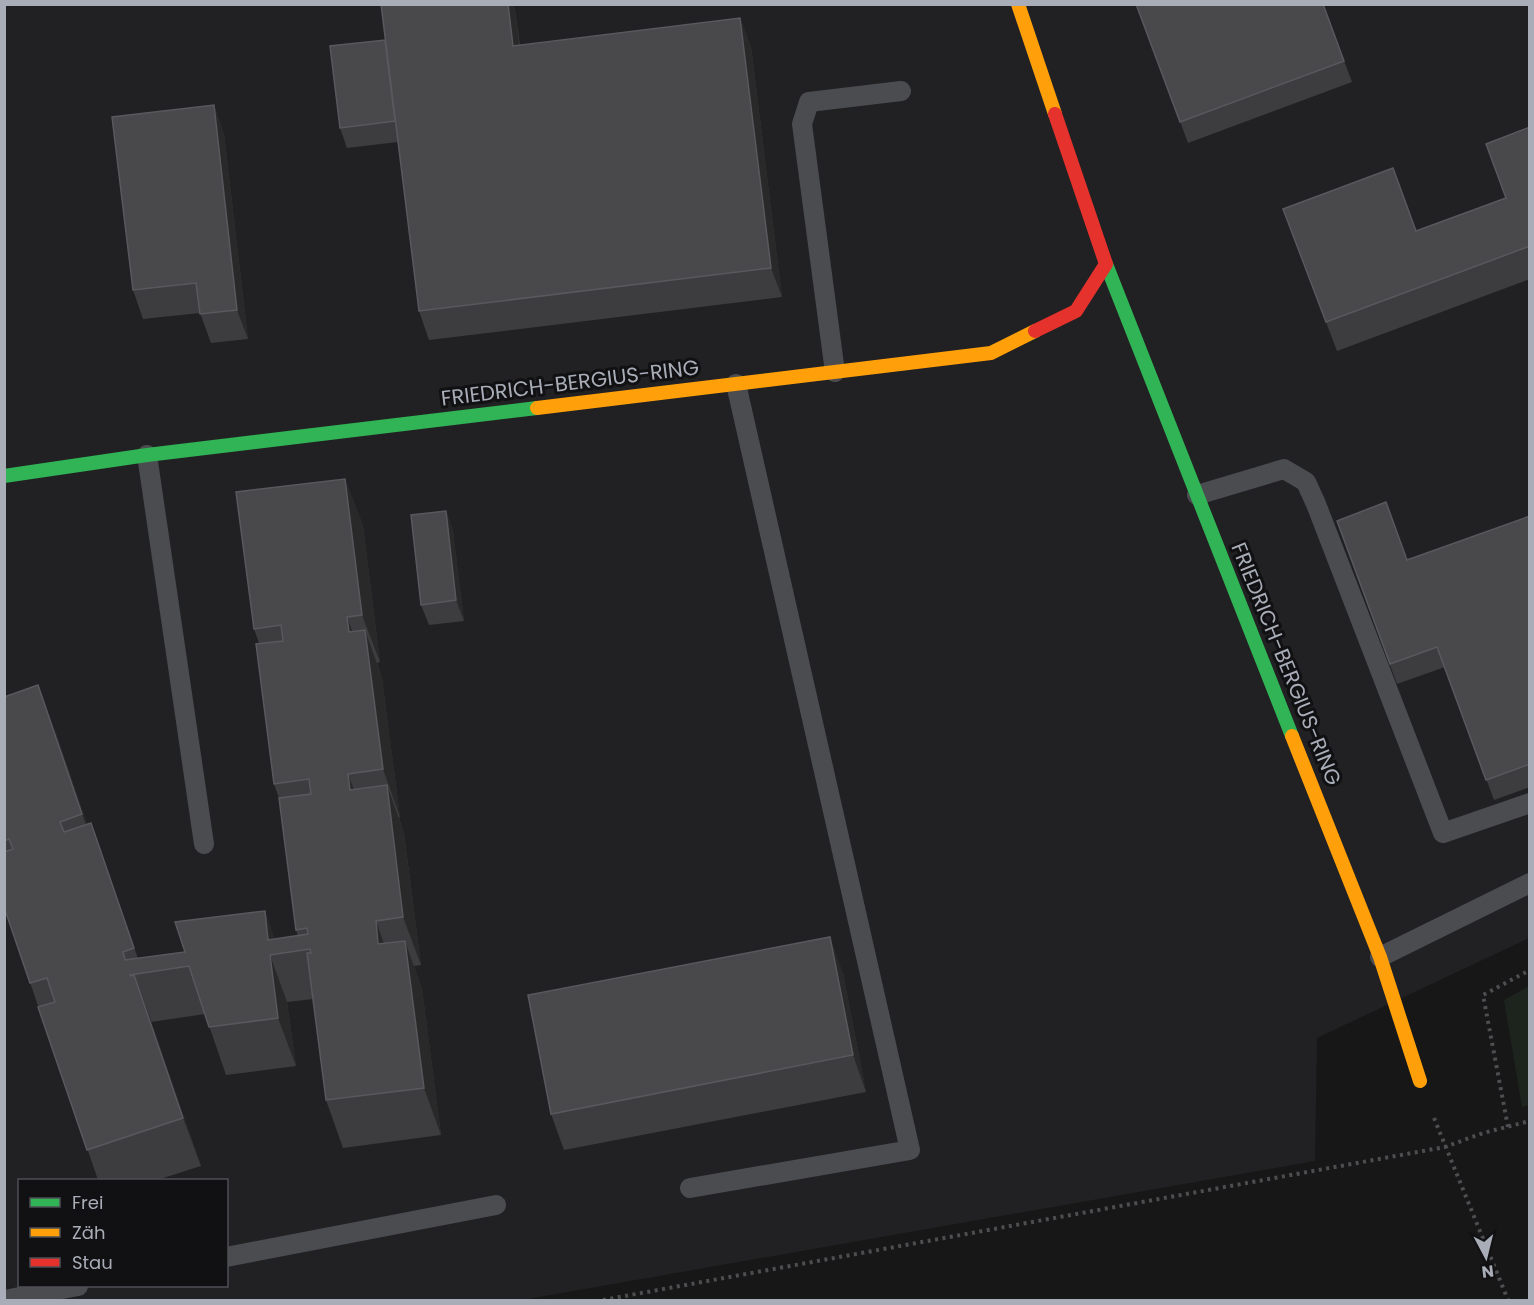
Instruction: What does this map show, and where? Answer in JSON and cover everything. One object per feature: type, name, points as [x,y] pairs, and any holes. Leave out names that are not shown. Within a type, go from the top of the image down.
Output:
[{"type":"street","name":"FRIEDRICH-BERGIUS-RING","points":[[1018,4],[1106,264],[1380,957],[1420,1081]]},
{"type":"street","name":"FRIEDRICH-BERGIUS-RING","points":[[4,476],[147,455],[991,352],[1076,311],[1106,264]]},
{"type":"lane","points":[[835,372],[802,124],[809,102],[901,91]]},
{"type":"lane","points":[[690,1188],[910,1150],[736,384]]},
{"type":"lane","points":[[147,455],[204,844]]},
{"type":"lane","points":[[1197,495],[1284,469],[1306,482],[1443,833],[1530,803]]},
{"type":"lane","points":[[1380,957],[1530,882]]},
{"type":"lane","points":[[228,1257],[496,1205]]},
{"type":"lane","points":[[4,1299],[72,1287]]},
{"type":"path","points":[[1508,1126],[1483,995],[1530,970]]},
{"type":"path","points":[[1420,1081],[1508,1300]]},
{"type":"path","points":[[603,1300],[1445,1147],[1483,1133],[1530,1121]]},
{"type":"shaded area","points":[[5,5],[1529,5],[1529,938],[1317,1038],[1315,1161],[522,1300],[5,1300]]},
{"type":"shaded area","points":[[1529,986],[1529,1105],[1522,1107],[1504,1000]]},
{"type":"building","points":[[381,4],[508,4],[513,46],[740,18],[771,268],[419,311]]},
{"type":"building","points":[[1136,4],[1323,4],[1344,61],[1180,122]]},
{"type":"building","points":[[385,40],[395,121],[340,128],[330,46]]},
{"type":"building","points":[[214,105],[237,310],[200,314],[196,283],[133,290],[112,117]]},
{"type":"building","points":[[1530,127],[1530,246],[1326,322],[1283,209],[1393,168],[1416,231],[1506,198],[1486,144]]},
{"type":"building","points":[[345,479],[362,615],[347,617],[349,632],[365,630],[383,769],[348,774],[350,790],[387,785],[403,917],[376,921],[378,944],[405,941],[424,1088],[326,1100],[307,953],[311,953],[310,949],[270,955],[278,1018],[209,1027],[189,966],[130,975],[134,975],[183,1118],[87,1150],[38,1007],[55,1002],[47,978],[30,983],[4,907],[4,852],[13,849],[9,839],[4,841],[4,697],[38,685],[82,814],[60,822],[64,832],[91,823],[134,948],[123,952],[125,960],[185,952],[175,922],[265,911],[268,940],[308,934],[307,928],[296,930],[279,798],[311,794],[309,779],[274,784],[256,644],[283,641],[281,625],[254,629],[236,492]]},
{"type":"building","points":[[1386,502],[1407,560],[1530,516],[1530,764],[1486,780],[1437,647],[1390,664],[1337,521]]},
{"type":"building","points":[[446,511],[456,600],[421,605],[411,515]]},
{"type":"building","points":[[830,937],[853,1055],[551,1114],[528,995]]},
{"type":"traffic: fast","points":[[1106,264],[1292,736]]},
{"type":"traffic: fast","points":[[4,476],[147,455],[537,408]]},
{"type":"traffic: slow","points":[[1018,4],[1055,114]]},
{"type":"traffic: slow","points":[[537,408],[991,353],[1035,331]]},
{"type":"traffic: slow","points":[[1292,736],[1380,957],[1420,1081]]},
{"type":"traffic: jam","points":[[1035,331],[1076,311],[1106,264],[1055,114]]}]
